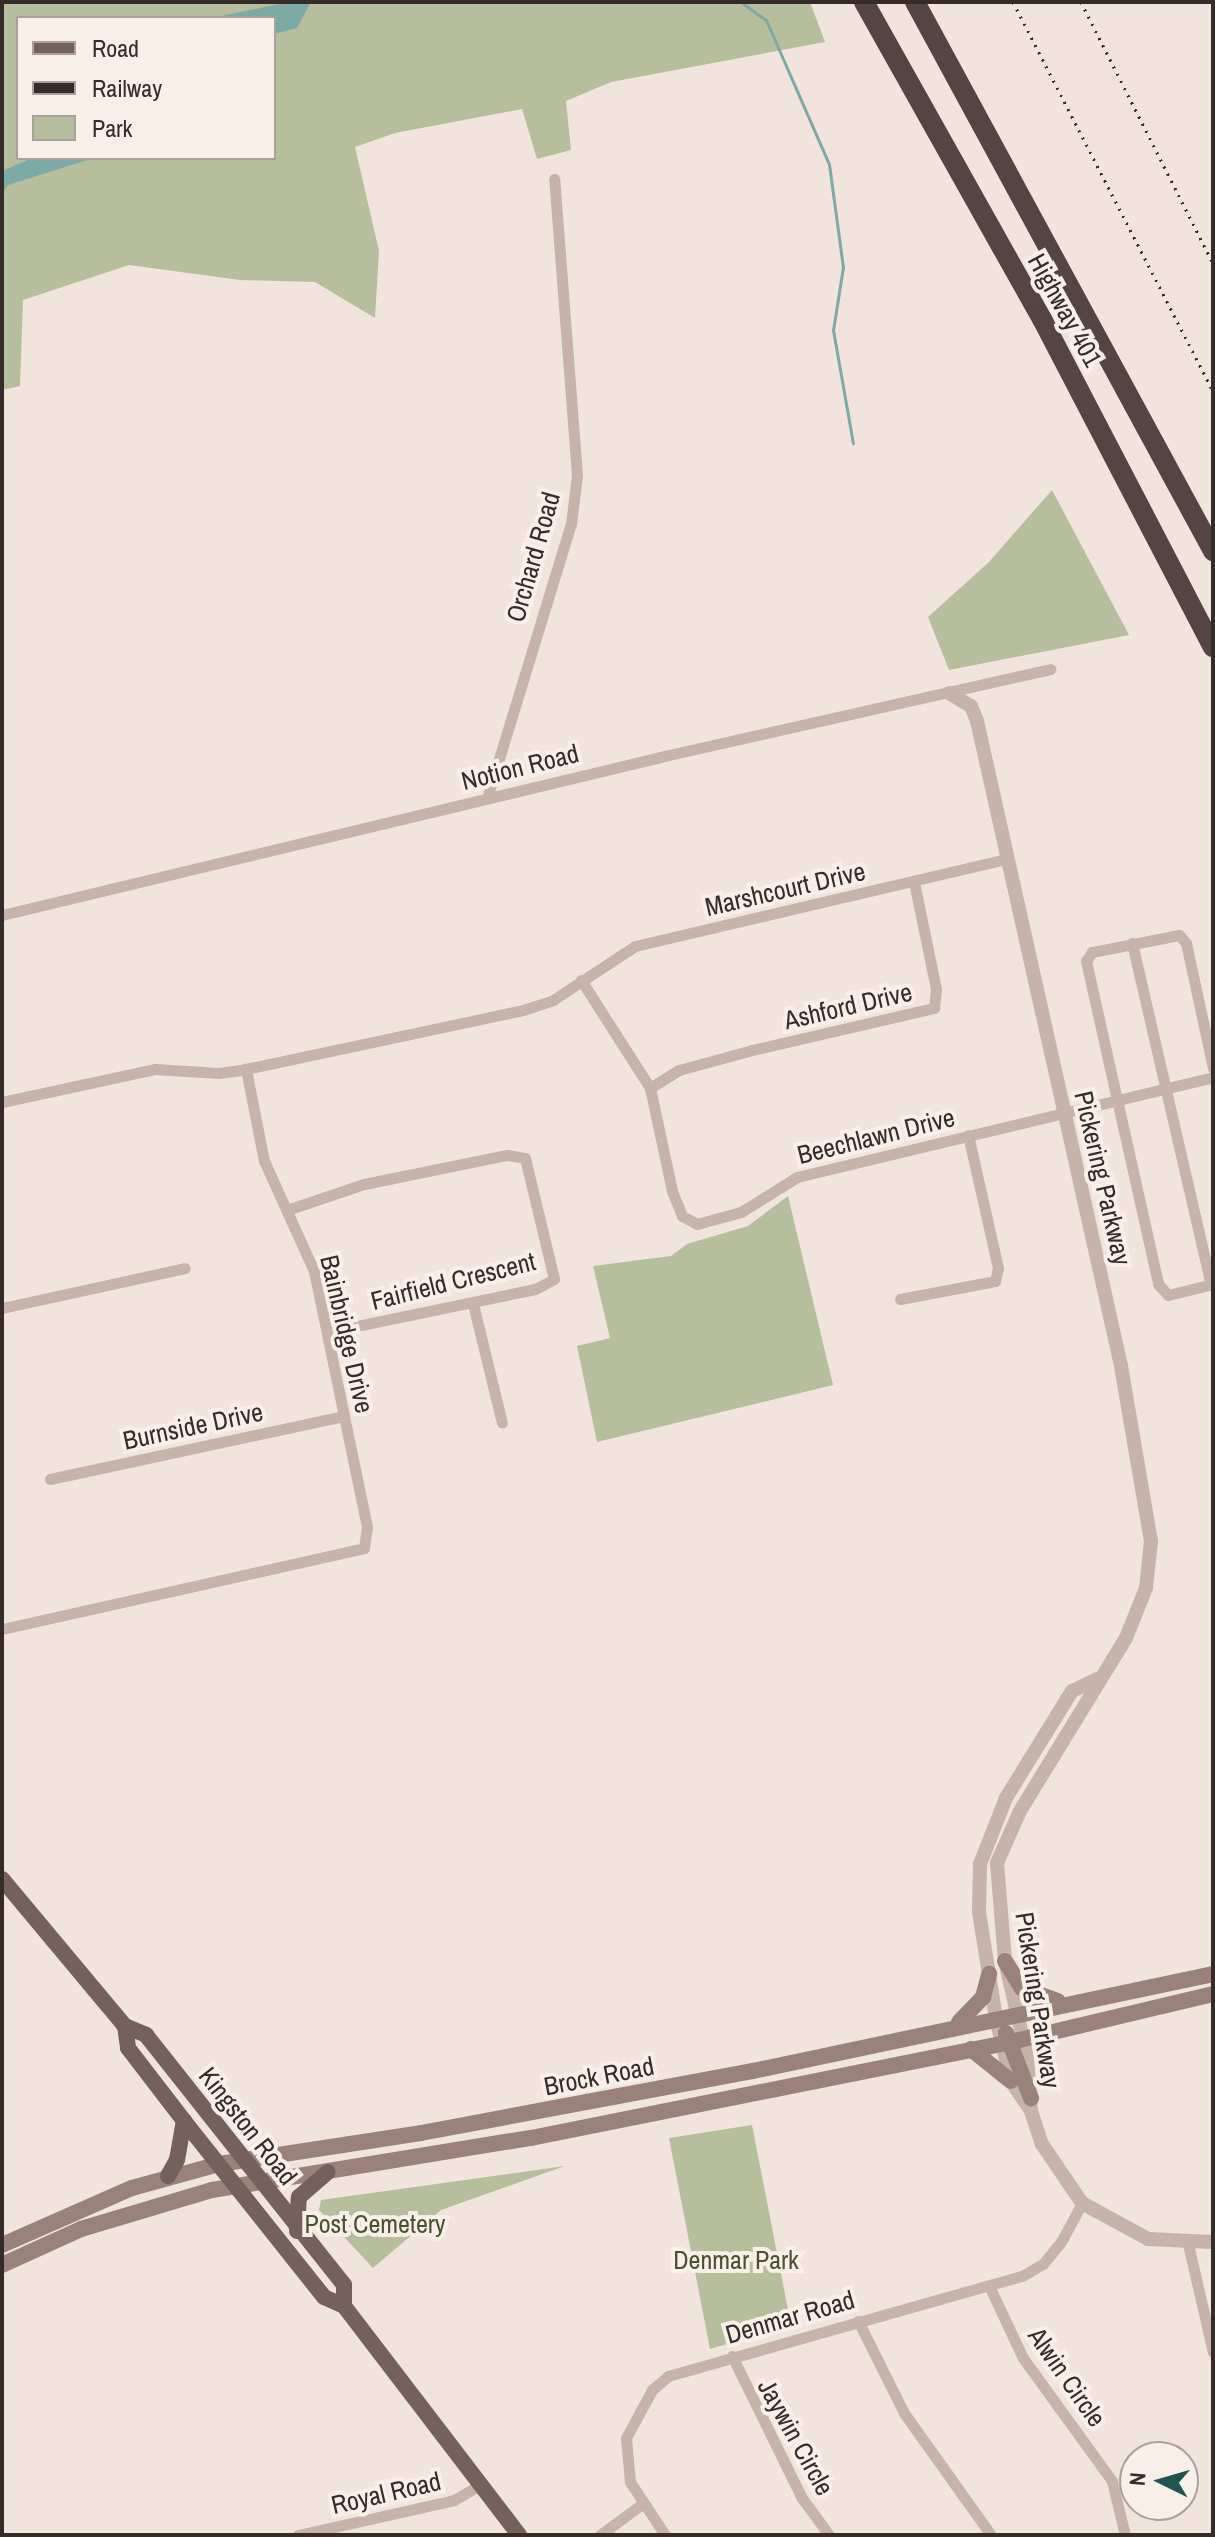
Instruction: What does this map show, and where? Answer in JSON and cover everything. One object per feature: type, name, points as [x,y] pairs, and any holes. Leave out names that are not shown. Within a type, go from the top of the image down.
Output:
[{"type":"highway","name":"Highway 401","points":[[864,2],[1042,319],[1213,647]]},
{"type":"highway","name":"Highway 401","points":[[915,2],[1213,551]]},
{"type":"main road","name":"Kingston Road","points":[[2,1879],[125,2026],[146,2035],[169,2063],[297,2231],[344,2285],[344,2306]]},
{"type":"main road","points":[[1005,1961],[1022,1988],[1036,1998],[1067,2003]]},
{"type":"main road","points":[[955,2025],[983,1997],[989,1974]]},
{"type":"main road","name":"Brock Road","points":[[2,2245],[168,2176],[219,2164],[421,2133],[753,2071],[955,2025],[1213,1974]]},
{"type":"main road","name":"Brock Road","points":[[2,2265],[93,2225],[235,2185],[328,2172],[757,2093],[1012,2041],[1213,1994]]},
{"type":"main road","points":[[996,2018],[1012,2041],[1031,2104]]},
{"type":"main road","name":"Kingston Road","points":[[125,2026],[128,2048],[184,2121],[324,2297],[344,2306],[519,2535]]},
{"type":"main road","points":[[971,2049],[1011,2081]]},
{"type":"main road","points":[[753,2071],[757,2093]]},
{"type":"main road","points":[[168,2176],[177,2160],[184,2121]]},
{"type":"main road","points":[[297,2231],[299,2197],[328,2172]]},
{"type":"street","name":"Orchard Road","points":[[487,798],[571,524],[577,475],[554,179]]},
{"type":"street","name":"Notion Road","points":[[2,915],[487,798],[1050,669]]},
{"type":"street","name":"Pickering Parkway","points":[[949,693],[971,706],[977,721],[1119,1355],[1151,1541],[1146,1588],[1126,1638],[1097,1679],[1090,1703],[1048,1765],[997,1863],[1005,1961],[1018,2014],[1012,2041],[1011,2081],[1031,2104],[1042,2144],[1082,2203],[1148,2239],[1188,2244],[1213,2242]]},
{"type":"street","name":"Marshcourt Drive","points":[[581,980],[635,946],[1006,859]]},
{"type":"street","name":"Ashford Drive","points":[[650,1088],[679,1070],[934,1008],[936,989],[914,882]]},
{"type":"street","points":[[1132,943],[1212,1285],[1168,1295],[1158,1284],[1086,961],[1092,952],[1171,933],[1186,943],[1213,1068]]},
{"type":"street","name":"Beechlawn Drive","points":[[581,980],[650,1088],[672,1191],[682,1216],[697,1224],[741,1212],[797,1177],[1213,1077]]},
{"type":"street","points":[[2,1102],[155,1069],[219,1073],[246,1069],[523,1010],[553,1000],[581,980]]},
{"type":"street","name":"Bainbridge Drive","points":[[2,1629],[364,1548],[367,1527],[314,1271],[264,1161],[246,1069]]},
{"type":"street","points":[[900,1299],[995,1281],[998,1268],[968,1135]]},
{"type":"street","name":"Fairfield Crescent","points":[[287,1210],[364,1184],[507,1155],[525,1158],[557,1275],[535,1289],[328,1332]]},
{"type":"street","points":[[2,1308],[185,1268]]},
{"type":"street","points":[[473,1304],[502,1423]]},
{"type":"street","name":"Burnside Drive","points":[[50,1479],[344,1416]]},
{"type":"street","name":"Pickering Parkway","points":[[996,2018],[979,1912],[980,1864],[990,1829],[1072,1691],[1097,1679]]},
{"type":"street","points":[[1034,1757],[1048,1765]]},
{"type":"street","name":"Denmar Road","points":[[642,2504],[630,2482],[626,2438],[640,2409],[668,2376],[858,2321],[990,2288],[1043,2264],[1082,2203]]},
{"type":"street","points":[[1188,2244],[1213,2352]]},
{"type":"street","name":"Alwin Circle","points":[[990,2288],[1023,2358],[1112,2481],[1125,2535]]},
{"type":"street","points":[[858,2321],[904,2413],[991,2535]]},
{"type":"street","name":"Jaywin Circle","points":[[732,2356],[802,2498],[829,2535]]},
{"type":"street","name":"Royal Road","points":[[298,2535],[455,2500],[480,2485]]},
{"type":"street","points":[[600,2535],[642,2504],[665,2535]]},
{"type":"green space","points":[[2,2],[810,2],[825,42],[611,82],[566,101],[571,150],[537,159],[522,109],[395,133],[355,147],[379,251],[375,318],[315,282],[240,280],[129,265],[23,300],[20,386],[2,390]]},
{"type":"green space","points":[[1052,490],[1129,635],[949,670],[928,617],[989,562]]},
{"type":"green space","points":[[788,1196],[833,1385],[597,1442],[577,1346],[610,1338],[593,1266],[671,1256],[687,1244],[748,1226]]},
{"type":"green space","name":"Denmar Park","points":[[752,2125],[791,2325],[710,2349],[669,2138]]},
{"type":"green space","name":"Post Cemetery","points":[[565,2166],[441,2210],[373,2268],[319,2210],[321,2200]]},
{"type":"water","points":[[289,2],[311,2],[297,28],[276,33],[276,16],[222,16]]},
{"type":"water","points":[[27,160],[88,160],[8,185],[2,194],[2,171]]},
{"type":"waterway","points":[[741,2],[766,20],[829,164],[843,267],[833,330],[853,443]]},
{"type":"railway","points":[[1013,2],[1213,391]]},
{"type":"railway","points":[[1081,2],[1213,263]]}]
